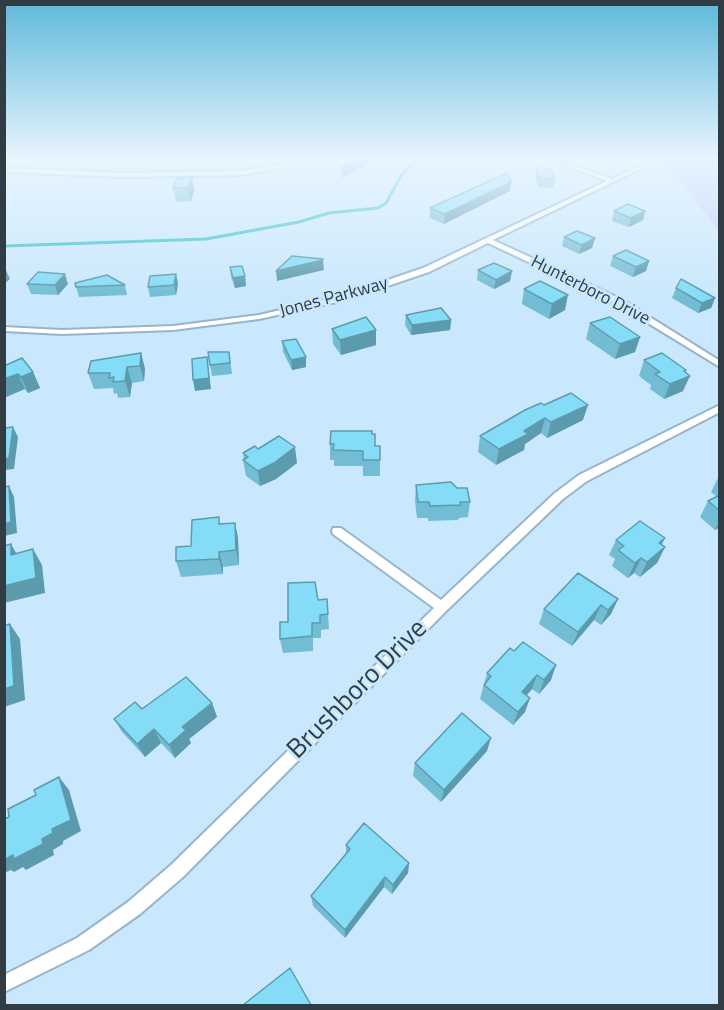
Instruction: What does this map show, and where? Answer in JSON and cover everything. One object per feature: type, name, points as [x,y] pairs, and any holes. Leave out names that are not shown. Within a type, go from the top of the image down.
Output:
[{"type":"street","name":"Jones Parkway","points":[[5,330],[117,331],[259,317],[390,284],[489,241],[563,205]]},
{"type":"street","name":"Hunterboro Drive","points":[[489,241],[618,301],[720,365]]},
{"type":"street","name":"Brushboro Drive","points":[[4,984],[83,944],[142,901],[184,863],[442,607],[559,496],[583,478],[720,408]]},
{"type":"street","points":[[337,531],[442,607]]},
{"type":"shaded area","points":[[699,205],[719,205],[719,231]]},
{"type":"building","points":[[436,205],[463,205],[445,214],[430,208]]},
{"type":"building","points":[[631,205],[645,211],[631,218],[614,211]]},
{"type":"building","points":[[577,231],[595,238],[582,245],[564,237]]},
{"type":"building","points":[[626,250],[649,261],[636,267],[613,256]]},
{"type":"building","points":[[292,256],[323,259],[323,260],[276,271]]},
{"type":"building","points":[[494,263],[512,271],[496,280],[478,270]]},
{"type":"building","points":[[242,266],[245,276],[233,278],[230,267]]},
{"type":"building","points":[[38,272],[65,274],[55,285],[27,284]]},
{"type":"building","points":[[176,274],[174,285],[148,287],[150,276]]},
{"type":"building","points":[[107,275],[125,285],[76,287],[75,283]]},
{"type":"building","points":[[681,279],[715,298],[702,303],[676,288]]},
{"type":"building","points":[[540,281],[568,295],[552,304],[524,289]]},
{"type":"building","points":[[441,308],[451,320],[412,325],[406,315]]},
{"type":"building","points":[[366,317],[376,330],[340,340],[332,329]]},
{"type":"building","points":[[610,317],[640,337],[620,344],[590,323]]},
{"type":"building","points":[[296,339],[306,357],[291,360],[282,341]]},
{"type":"building","points":[[208,352],[229,352],[230,363],[210,365]]},
{"type":"building","points":[[141,353],[140,366],[127,367],[125,381],[113,382],[114,377],[109,378],[110,373],[88,373],[91,361]]},
{"type":"building","points":[[662,353],[686,370],[684,371],[690,376],[670,384],[655,374],[660,372],[644,360]]},
{"type":"building","points":[[207,357],[209,378],[193,380],[192,359]]},
{"type":"building","points":[[22,358],[33,372],[21,377],[18,374],[4,379],[4,366]]},
{"type":"building","points":[[571,393],[588,405],[551,422],[545,418],[524,431],[528,434],[499,449],[480,436],[525,410],[541,403],[544,405]]},
{"type":"building","points":[[13,427],[9,458],[4,459],[4,428]]},
{"type":"building","points":[[331,431],[372,431],[372,434],[375,434],[375,446],[380,446],[380,460],[363,460],[363,451],[333,450],[334,444],[330,444]]},
{"type":"building","points":[[279,436],[295,447],[274,463],[258,471],[243,460],[248,457],[243,453],[255,446],[258,449]]},
{"type":"building","points":[[451,482],[457,488],[467,488],[470,502],[460,502],[461,505],[430,506],[429,502],[418,502],[416,485]]},
{"type":"building","points":[[9,486],[11,522],[4,524],[4,487]]},
{"type":"building","points":[[720,495],[720,511],[708,501]]},
{"type":"building","points":[[219,517],[219,524],[235,523],[236,550],[219,552],[219,559],[176,561],[176,547],[191,546],[192,520]]},
{"type":"building","points":[[640,521],[665,538],[659,543],[665,547],[647,562],[641,558],[635,563],[618,550],[624,546],[616,540]]},
{"type":"building","points":[[11,544],[11,555],[33,549],[36,578],[4,586],[4,546]]},
{"type":"building","points":[[578,573],[618,599],[608,610],[601,605],[578,632],[544,609]]},
{"type":"building","points":[[315,582],[318,600],[327,599],[328,614],[320,615],[320,623],[312,623],[312,636],[280,639],[280,622],[288,622],[288,583]]},
{"type":"building","points":[[10,624],[14,686],[4,689],[4,626]]},
{"type":"building","points":[[523,642],[556,665],[544,680],[537,675],[522,692],[530,698],[518,712],[484,685],[491,676],[487,673],[510,648],[514,651]]},
{"type":"building","points":[[186,677],[212,703],[182,727],[186,730],[169,745],[154,729],[137,744],[114,719],[135,702],[142,709]]},
{"type":"building","points":[[462,713],[491,738],[444,790],[415,763]]},
{"type":"building","points":[[59,777],[71,820],[52,829],[53,833],[42,839],[43,844],[14,859],[13,855],[4,860],[4,819],[9,817],[8,809],[36,795],[34,790]]},
{"type":"building","points":[[364,823],[409,863],[393,885],[385,877],[345,930],[311,896],[350,849],[346,845]]},
{"type":"building","points":[[290,968],[311,1005],[243,1005]]},
{"type":"waterway","points":[[4,246],[206,239],[299,222],[329,213],[378,208],[383,205]]}]
